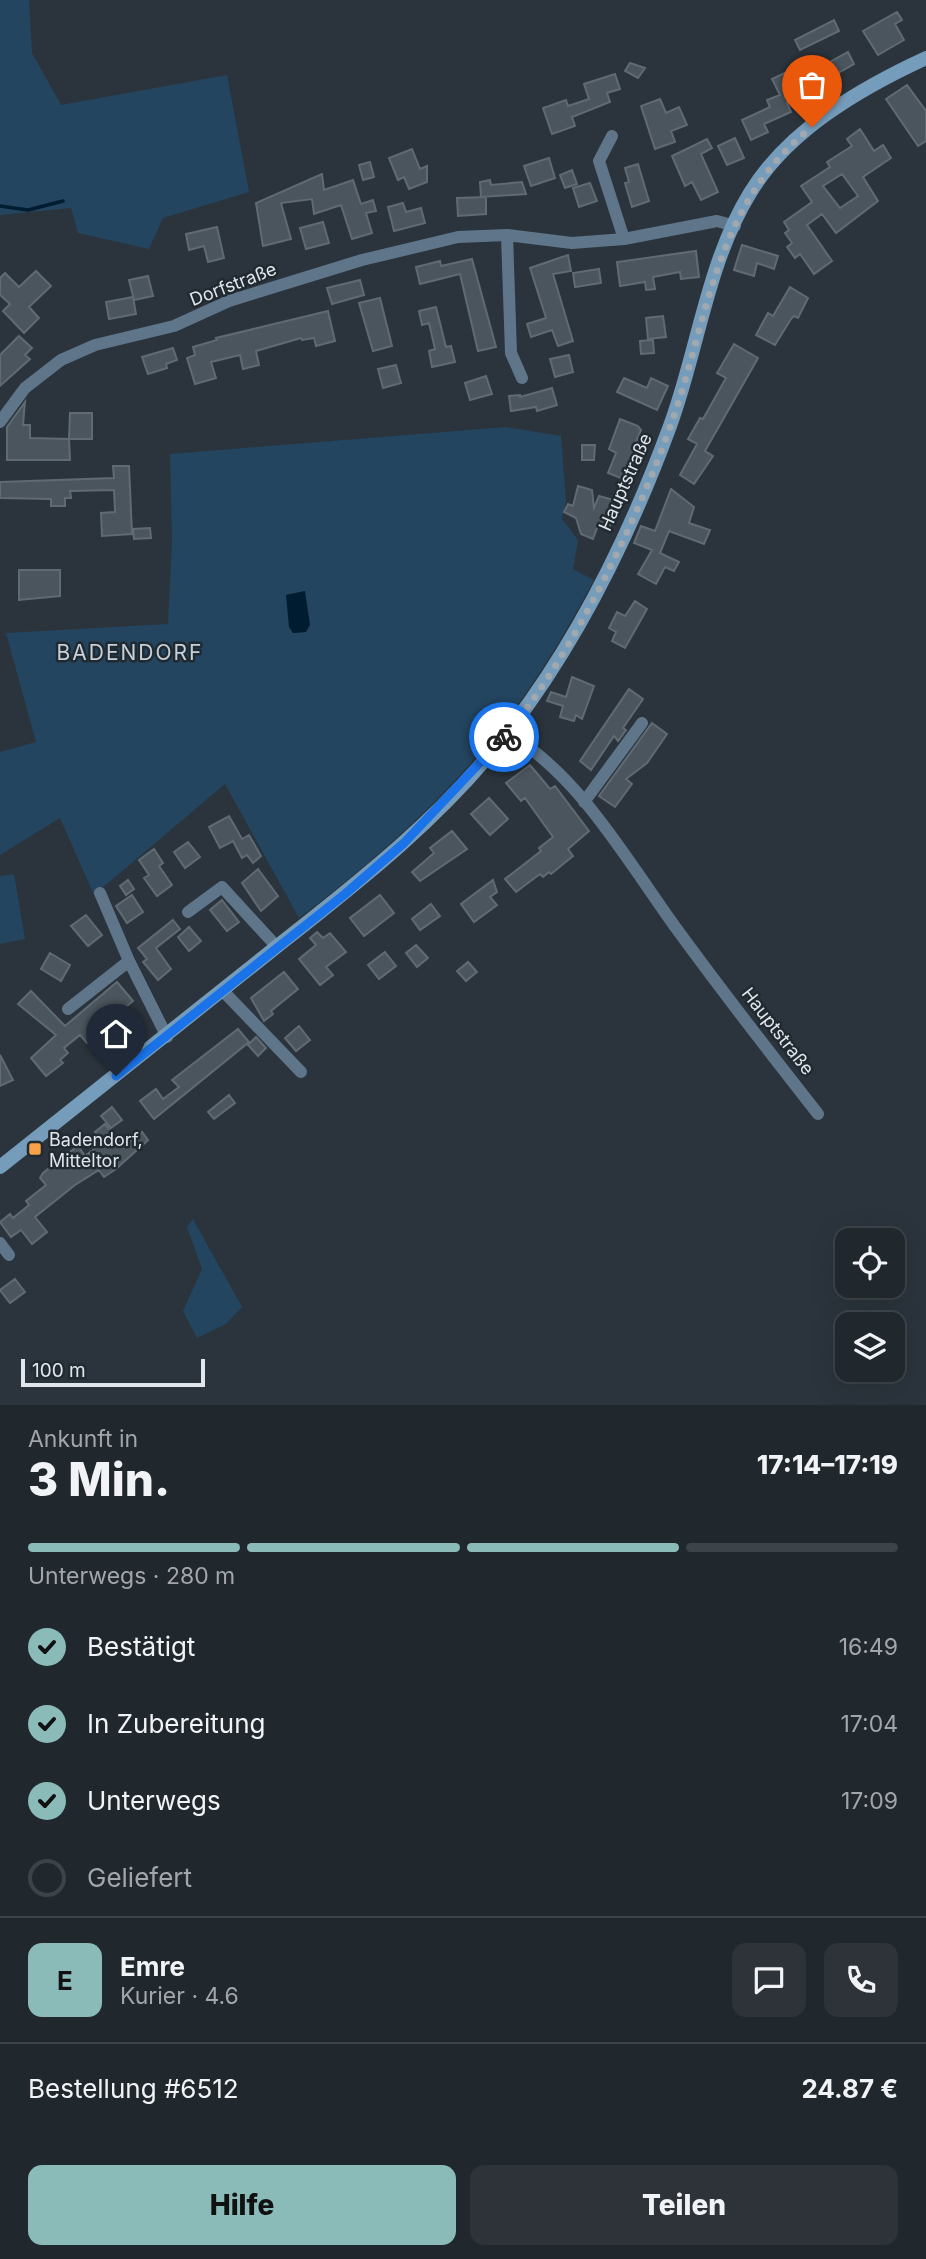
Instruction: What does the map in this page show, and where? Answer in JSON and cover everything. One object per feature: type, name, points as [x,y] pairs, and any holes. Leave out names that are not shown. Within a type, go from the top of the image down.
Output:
[{"type":"main road","name":"Hauptstraße","points":[[0,1167],[167,1037],[404,843],[507,733],[573,634],[654,468],[735,226],[751,191],[798,138],[859,93],[926,58]]},
{"type":"street","points":[[612,136],[599,161],[624,239]]},
{"type":"street","name":"Dorfstraße","points":[[0,422],[25,388],[42,372],[61,360],[95,345],[174,326],[229,301],[362,260],[458,237],[507,235],[572,243],[624,239],[717,221],[735,226]]},
{"type":"street","points":[[507,235],[511,353],[522,379]]},
{"type":"street","points":[[584,802],[642,723]]},
{"type":"street","name":"Hauptstraße","points":[[507,733],[552,765],[584,802],[818,1114]]},
{"type":"street","points":[[188,912],[222,887],[277,947]]},
{"type":"street","points":[[100,893],[129,961],[167,1037]]},
{"type":"street","points":[[68,1009],[129,961]]},
{"type":"street","points":[[223,991],[301,1072]]},
{"type":"street","points":[[0,1243],[9,1255]]},
{"type":"shaded area","points":[[0,0],[29,0],[32,53],[61,105],[227,75],[249,192],[163,218],[149,249],[78,233],[71,208],[0,215]]},
{"type":"shaded area","points":[[506,427],[561,436],[566,500],[562,519],[578,540],[573,569],[594,580],[539,674],[514,711],[478,755],[406,830],[299,918],[225,784],[94,895],[60,818],[0,855],[0,752],[36,742],[6,633],[168,624],[172,539],[170,454]],"holes":[[[305,591],[306,632],[293,633],[286,595]]]},
{"type":"shaded area","points":[[305,591],[310,625],[306,632],[293,633],[289,627],[286,595]]},
{"type":"shaded area","points":[[14,874],[25,939],[0,944],[0,876]]},
{"type":"shaded area","points":[[193,1219],[242,1307],[226,1324],[197,1338],[183,1311],[202,1269],[187,1227]]},
{"type":"building","points":[[897,12],[902,20],[895,24],[904,40],[878,55],[863,31]]},
{"type":"building","points":[[834,20],[839,31],[800,50],[795,40]]},
{"type":"building","points":[[848,52],[854,64],[836,74],[830,62]]},
{"type":"building","points":[[808,62],[820,88],[787,103],[791,112],[764,124],[768,132],[751,140],[742,120],[770,107],[767,100],[780,95],[772,79]]},
{"type":"building","points":[[630,63],[645,68],[638,78],[625,71]]},
{"type":"building","points":[[615,74],[620,89],[607,93],[610,102],[572,117],[575,126],[552,134],[543,108],[566,100],[568,106],[589,99],[584,84]]},
{"type":"building","points":[[907,85],[926,111],[926,141],[918,146],[886,99]]},
{"type":"building","points":[[660,99],[666,113],[679,107],[687,125],[671,131],[675,142],[655,149],[641,106]]},
{"type":"building","points":[[860,129],[874,151],[883,145],[891,158],[863,177],[878,201],[836,233],[822,214],[807,225],[832,261],[814,274],[800,254],[795,258],[787,247],[792,243],[785,233],[789,230],[784,222],[812,202],[801,186],[830,167],[827,162],[852,146],[847,139]],"holes":[[[842,174],[858,196],[840,208],[823,186]]]},
{"type":"building","points":[[735,138],[744,158],[727,165],[718,146]]},
{"type":"building","points":[[707,139],[712,148],[701,154],[718,192],[701,200],[692,182],[685,186],[672,156]]},
{"type":"building","points":[[412,149],[420,169],[427,166],[427,182],[409,189],[404,177],[398,180],[389,158]]},
{"type":"building","points":[[549,158],[555,178],[531,186],[524,166]]},
{"type":"building","points":[[370,162],[374,177],[363,180],[359,165]]},
{"type":"building","points":[[638,164],[649,201],[632,207],[625,183],[629,182],[625,168]]},
{"type":"building","points":[[572,170],[577,184],[565,188],[560,175]]},
{"type":"building","points":[[322,174],[324,190],[353,180],[361,204],[373,200],[376,211],[366,213],[372,233],[352,239],[341,205],[314,214],[312,199],[281,203],[291,239],[263,246],[256,203]]},
{"type":"building","points":[[490,180],[491,185],[522,182],[526,194],[481,197],[480,182]]},
{"type":"building","points":[[590,183],[597,201],[579,207],[573,188]]},
{"type":"building","points":[[486,197],[486,214],[458,216],[457,198]]},
{"type":"building","points":[[403,203],[406,212],[421,208],[425,223],[394,231],[388,207]]},
{"type":"building","points":[[323,222],[329,243],[306,249],[300,228]]},
{"type":"building","points":[[217,227],[224,258],[208,262],[204,246],[189,250],[186,234]]},
{"type":"building","points":[[742,245],[778,256],[774,269],[757,263],[754,276],[734,270]]},
{"type":"building","points":[[696,251],[699,277],[681,279],[680,272],[653,277],[655,289],[646,290],[645,282],[620,286],[617,262]]},
{"type":"building","points":[[568,255],[571,271],[553,274],[573,341],[558,346],[552,330],[531,337],[527,324],[546,318],[530,268]]},
{"type":"building","points":[[472,259],[496,347],[478,351],[460,274],[420,284],[416,267],[440,261],[441,266]]},
{"type":"building","points":[[599,269],[601,283],[575,287],[573,273]]},
{"type":"building","points":[[36,271],[51,286],[29,307],[39,318],[24,333],[3,311],[10,304],[0,295],[0,278],[5,273],[19,287]]},
{"type":"building","points":[[148,276],[153,296],[134,300],[129,280]]},
{"type":"building","points":[[360,280],[364,295],[332,304],[327,288]]},
{"type":"building","points":[[790,287],[808,298],[798,318],[794,316],[791,319],[775,345],[756,335],[768,313],[773,316]]},
{"type":"building","points":[[133,297],[136,314],[109,319],[106,302]]},
{"type":"building","points":[[380,298],[392,346],[373,351],[359,303]]},
{"type":"building","points":[[436,307],[446,347],[451,346],[455,362],[432,367],[429,351],[435,349],[429,323],[422,325],[419,311]]},
{"type":"building","points":[[328,311],[335,341],[316,346],[314,338],[301,338],[256,351],[259,365],[243,369],[240,355],[211,362],[216,378],[195,384],[187,358],[195,355],[193,347],[217,340],[216,338]]},
{"type":"building","points":[[663,316],[666,337],[648,339],[646,318]]},
{"type":"building","points":[[19,336],[32,348],[25,355],[30,359],[0,386],[0,355]]},
{"type":"building","points":[[653,340],[654,353],[641,354],[640,341]]},
{"type":"building","points":[[734,344],[758,358],[705,451],[713,456],[694,484],[680,475],[697,444],[688,439],[700,418],[703,419],[726,378],[717,373]]},
{"type":"building","points":[[173,348],[177,360],[166,364],[167,368],[148,374],[142,357]]},
{"type":"building","points":[[569,355],[573,372],[555,377],[550,359]]},
{"type":"building","points":[[396,365],[401,383],[383,388],[378,369]]},
{"type":"building","points":[[486,376],[492,394],[470,400],[465,383]]},
{"type":"building","points":[[624,378],[647,388],[651,378],[668,386],[657,410],[617,392]]},
{"type":"building","points":[[552,388],[557,405],[537,411],[536,407],[511,411],[509,396],[520,397]]},
{"type":"building","points":[[25,402],[23,425],[30,425],[30,438],[69,439],[70,460],[7,460],[7,427]]},
{"type":"building","points":[[70,413],[92,413],[92,439],[69,439]]},
{"type":"building","points":[[620,419],[638,426],[641,430],[636,442],[642,444],[626,480],[608,473],[616,453],[609,449]]},
{"type":"building","points":[[582,445],[595,445],[594,460],[582,460]]},
{"type":"building","points":[[113,466],[129,466],[132,534],[102,536],[101,513],[115,512],[114,490],[70,491],[71,498],[65,498],[65,506],[51,506],[51,499],[0,498],[0,482],[114,478]]},
{"type":"building","points":[[578,486],[592,490],[594,508],[599,496],[617,501],[610,526],[599,523],[593,539],[581,534],[576,518],[564,512],[568,504],[573,506]]},
{"type":"building","points":[[671,489],[694,507],[689,523],[710,530],[704,544],[669,531],[660,553],[679,562],[674,571],[665,567],[656,584],[638,574],[652,550],[634,543],[641,526],[655,531]]},
{"type":"building","points":[[150,528],[151,538],[134,539],[133,529]]},
{"type":"building","points":[[19,570],[60,570],[60,596],[19,600]]},
{"type":"building","points":[[635,601],[647,609],[625,648],[612,641],[616,632],[609,628],[617,612],[625,616]]},
{"type":"building","points":[[572,677],[594,686],[582,719],[576,715],[574,721],[560,717],[563,706],[547,701],[551,692],[566,697]]},
{"type":"building","points":[[629,689],[643,699],[623,728],[626,730],[618,741],[614,736],[591,770],[580,761]]},
{"type":"building","points":[[652,723],[667,734],[647,763],[626,779],[632,784],[615,807],[599,796]]},
{"type":"building","points":[[530,765],[550,789],[555,786],[589,831],[568,849],[573,856],[551,874],[549,872],[543,877],[540,874],[516,892],[505,879],[541,851],[539,848],[553,837],[525,798],[521,801],[506,783]]},
{"type":"building","points":[[489,798],[508,819],[490,835],[471,814]]},
{"type":"building","points":[[229,816],[242,839],[249,835],[261,856],[253,863],[247,855],[242,858],[233,841],[220,848],[209,827]]},
{"type":"building","points":[[452,831],[467,849],[420,881],[412,872],[434,853],[430,848]]},
{"type":"building","points":[[188,842],[200,857],[185,868],[174,852]]},
{"type":"building","points":[[154,849],[163,863],[159,866],[172,885],[157,896],[144,878],[149,875],[139,860]]},
{"type":"building","points":[[258,869],[278,896],[261,911],[242,883]]},
{"type":"building","points":[[128,880],[134,889],[126,895],[120,886]]},
{"type":"building","points":[[493,880],[497,892],[490,897],[497,905],[474,922],[461,904]]},
{"type":"building","points":[[132,895],[143,912],[127,923],[116,906]]},
{"type":"building","points":[[380,895],[394,913],[364,936],[350,918]]},
{"type":"building","points":[[222,900],[239,922],[227,931],[210,910]]},
{"type":"building","points":[[431,904],[440,916],[420,930],[412,919]]},
{"type":"building","points":[[86,915],[102,935],[88,946],[71,926]]},
{"type":"building","points":[[173,920],[180,929],[156,948],[171,969],[158,980],[143,962],[147,959],[138,948]]},
{"type":"building","points":[[189,927],[201,941],[189,951],[178,937]]},
{"type":"building","points":[[317,932],[323,938],[330,933],[346,952],[326,967],[333,975],[320,985],[299,959],[316,945],[310,938]]},
{"type":"building","points":[[416,945],[428,958],[417,967],[406,953]]},
{"type":"building","points":[[385,952],[396,966],[379,979],[368,965]]},
{"type":"building","points":[[50,953],[70,965],[61,981],[41,969]]},
{"type":"building","points":[[468,962],[477,972],[466,981],[457,971]]},
{"type":"building","points":[[284,972],[298,989],[271,1011],[273,1014],[264,1021],[251,998]]},
{"type":"building","points":[[117,982],[133,1001],[113,1018],[117,1023],[87,1043],[80,1035],[64,1048],[68,1053],[60,1060],[63,1063],[46,1076],[31,1058],[56,1035],[18,1004],[31,991],[65,1026]]},
{"type":"building","points":[[299,1026],[310,1040],[296,1051],[285,1038]]},
{"type":"building","points":[[238,1029],[249,1042],[154,1119],[140,1101],[156,1089],[163,1099],[179,1087],[172,1080]]},
{"type":"building","points":[[256,1037],[266,1048],[258,1056],[248,1045]]},
{"type":"building","points":[[0,1055],[13,1080],[0,1086]]},
{"type":"building","points":[[229,1095],[235,1103],[214,1119],[208,1112]]},
{"type":"building","points":[[112,1107],[122,1120],[111,1128],[101,1116]]},
{"type":"building","points":[[105,1124],[123,1146],[142,1132],[148,1140],[116,1169],[104,1177],[99,1170],[75,1185],[35,1217],[47,1232],[32,1244],[21,1230],[11,1237],[0,1222],[10,1214],[13,1218],[29,1205],[26,1201],[46,1185],[40,1178],[43,1173],[67,1154],[78,1146],[85,1156],[103,1142],[95,1132]]},
{"type":"building","points":[[15,1279],[25,1292],[10,1303],[0,1290]]},
{"type":"waterway","points":[[0,206],[28,210],[63,201]]},
{"type":"way so far","points":[[504,737],[548,676],[573,634],[606,573],[654,468],[689,371],[703,314],[723,253],[742,207],[769,167],[812,127]]},
{"type":"place","name":"Badendorf, Mitteltor","points":[[35,1149]]},
{"type":"district","name":"BADENDORF","points":[[130,652]]},
{"type":"route","points":[[116,1076],[345,894],[404,843],[504,737]]}]
